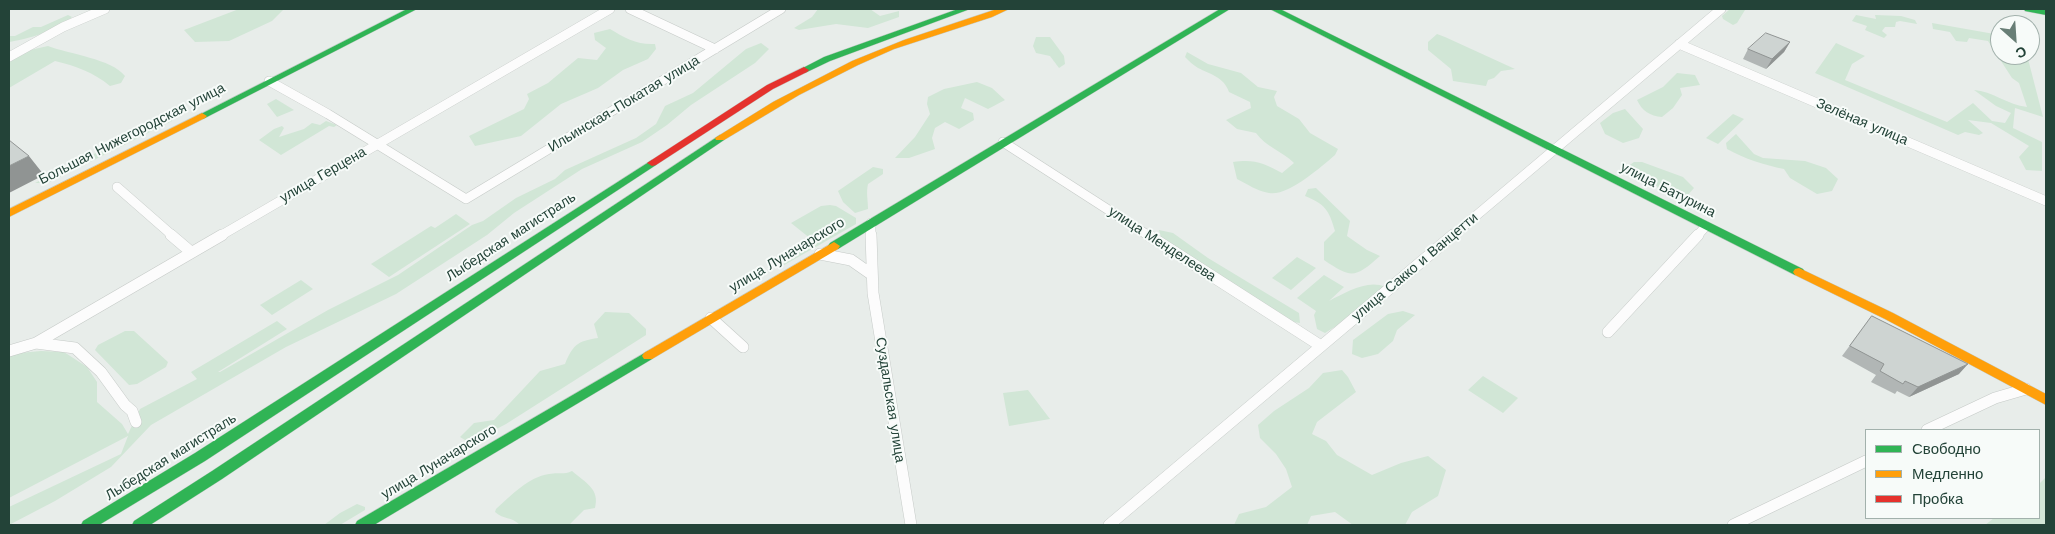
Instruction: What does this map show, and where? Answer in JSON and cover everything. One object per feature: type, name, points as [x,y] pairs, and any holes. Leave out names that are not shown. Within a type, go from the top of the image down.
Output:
[{"type":"main road","name":"Большая Нижегородская улица","points":[[9,213],[413,9]]},
{"type":"main road","name":"Лыбедская магистраль","points":[[88,525],[200,458],[770,87],[871,41],[966,9]]},
{"type":"main road","points":[[139,525],[780,100],[877,53],[1004,9]]},
{"type":"main road","name":"улица Луначарского","points":[[362,525],[820,254],[1226,9]]},
{"type":"main road","name":"улица Батурина","points":[[1274,9],[1889,316],[2046,400]]},
{"type":"main road","points":[[2028,9],[2046,12]]},
{"type":"street","points":[[9,57],[63,27],[105,9]]},
{"type":"street","name":"улица Герцена","points":[[36,343],[610,9]]},
{"type":"street","points":[[630,9],[715,49]]},
{"type":"street","name":"Ильинская-Покатая улица","points":[[377,144],[466,199],[781,9]]},
{"type":"street","name":"улица Сакко и Ванцетти","points":[[1109,525],[1721,9]]},
{"type":"street","name":"Зелёная улица","points":[[1679,44],[2046,201]]},
{"type":"street","points":[[269,81],[377,144]]},
{"type":"street","name":"улица Менделеева","points":[[1003,142],[1322,346]]},
{"type":"street","points":[[117,187],[191,252]]},
{"type":"street","name":"Суздальская улица","points":[[871,223],[871,274],[911,525]]},
{"type":"street","points":[[1608,332],[1706,226]]},
{"type":"street","points":[[820,254],[851,260],[871,274]]},
{"type":"street","points":[[710,318],[744,347]]},
{"type":"street","points":[[9,351],[36,343],[74,348],[101,372],[125,405],[132,411],[136,422]]},
{"type":"street","points":[[1929,429],[1995,398],[2026,389]]},
{"type":"street","points":[[1734,525],[1865,460]]},
{"type":"green space","points":[[239,9],[284,9],[272,21],[229,41],[195,42],[184,30]]},
{"type":"green space","points":[[818,9],[870,9],[880,16],[899,11],[899,17],[868,28],[836,24],[799,30],[794,28],[812,17]]},
{"type":"green space","points":[[1730,9],[1749,9],[1745,10],[1737,23],[1733,25],[1723,19],[1722,16]]},
{"type":"green space","points":[[68,15],[72,17],[52,30],[9,42],[9,36],[15,36],[33,27],[41,27]]},
{"type":"green space","points":[[1856,15],[1876,19],[1875,15],[1901,16],[1915,20],[1917,24],[1896,22],[1895,27],[1885,27],[1882,31],[1887,35],[1884,38],[1865,30],[1867,26],[1852,21]]},
{"type":"green space","points":[[1932,23],[1990,33],[1990,44],[1988,41],[1969,38],[1967,42],[1956,41],[1950,32],[1933,29]]},
{"type":"green space","points":[[610,29],[637,42],[655,44],[656,49],[648,59],[623,70],[598,88],[561,104],[521,136],[475,146],[469,136],[524,109],[529,99],[527,94],[548,83],[578,58],[597,60],[606,48],[595,40],[594,33]]},
{"type":"green space","points":[[1437,34],[1515,69],[1501,71],[1494,78],[1488,80],[1486,86],[1453,81],[1451,69],[1428,50],[1428,42]]},
{"type":"green space","points":[[1036,37],[1050,37],[1064,56],[1065,64],[1059,68],[1050,56],[1036,53],[1033,46]]},
{"type":"green space","points":[[761,43],[769,49],[755,63],[691,105],[642,142],[582,169],[514,213],[487,235],[396,294],[286,347],[151,425],[111,467],[55,501],[9,525],[9,507],[121,454],[128,436],[9,498],[9,354],[41,351],[64,352],[87,367],[97,382],[97,402],[122,424],[128,434],[140,409],[197,379],[191,372],[277,321],[287,329],[218,372],[220,372],[328,310],[398,275],[472,225],[483,221],[516,198],[555,179],[565,170],[636,138],[656,124],[665,106],[693,93],[746,49]]},
{"type":"green space","points":[[1836,43],[1865,56],[1852,64],[1845,80],[1947,122],[1973,103],[1992,121],[2005,123],[2011,113],[1996,106],[1974,90],[2027,107],[2019,83],[2012,78],[2004,65],[2030,65],[2043,117],[2015,108],[2013,128],[2042,142],[2042,171],[2026,170],[2019,157],[2029,146],[1991,123],[1968,120],[1983,133],[1979,135],[1965,132],[1958,135],[1815,73]]},
{"type":"green space","points":[[48,46],[100,61],[119,70],[125,76],[121,83],[110,86],[84,70],[55,61],[9,88],[9,61],[30,50]]},
{"type":"green space","points":[[1187,52],[1208,64],[1241,73],[1258,87],[1277,91],[1274,97],[1277,106],[1299,119],[1310,133],[1338,149],[1335,155],[1304,180],[1276,193],[1260,191],[1237,179],[1233,162],[1247,161],[1259,163],[1282,173],[1294,163],[1264,142],[1256,133],[1237,129],[1226,120],[1251,108],[1250,102],[1229,92],[1220,79],[1198,68],[1185,57]]},
{"type":"green space","points":[[1677,73],[1695,75],[1700,85],[1680,88],[1682,95],[1673,108],[1662,117],[1650,114],[1644,110],[1637,100],[1663,87]]},
{"type":"green space","points":[[977,82],[992,88],[1005,100],[988,109],[965,98],[961,108],[973,113],[974,120],[959,129],[945,122],[935,128],[932,138],[935,149],[909,158],[895,158],[915,137],[930,114],[927,104],[928,97],[944,89]]},
{"type":"green space","points":[[276,99],[294,110],[277,117],[267,104]]},
{"type":"green space","points":[[1625,109],[1643,129],[1639,138],[1623,143],[1605,134],[1600,123],[1613,113]]},
{"type":"green space","points":[[1733,114],[1744,119],[1718,144],[1706,138]]},
{"type":"green space","points":[[171,116],[172,121],[48,183],[35,183]]},
{"type":"green space","points":[[326,121],[337,125],[334,127],[329,126],[281,155],[259,140],[274,129],[282,126],[284,128],[279,137],[304,129],[312,123],[320,125]]},
{"type":"green space","points":[[1736,134],[1754,154],[1763,158],[1805,161],[1826,168],[1838,179],[1832,191],[1817,194],[1790,178],[1784,169],[1769,166],[1727,149],[1726,143]]},
{"type":"green space","points":[[1634,162],[1642,162],[1683,177],[1694,188],[1687,196],[1659,190],[1648,178],[1631,171],[1627,167]]},
{"type":"green space","points":[[873,167],[883,169],[883,174],[868,184],[868,209],[855,213],[843,202],[838,191]]},
{"type":"green space","points":[[1316,188],[1350,221],[1347,236],[1367,250],[1380,256],[1365,269],[1359,272],[1347,273],[1324,260],[1324,242],[1335,231],[1331,218],[1322,205],[1305,196],[1308,189]]},
{"type":"green space","points":[[821,206],[836,206],[856,218],[856,224],[779,268],[774,261],[811,239],[791,223]]},
{"type":"green space","points":[[456,214],[470,224],[389,277],[371,264],[431,226],[435,228]]},
{"type":"green space","points":[[1159,230],[1173,233],[1208,258],[1299,313],[1300,323],[1286,321],[1161,237]]},
{"type":"green space","points":[[1297,257],[1316,268],[1291,290],[1272,278]]},
{"type":"green space","points":[[1324,275],[1344,287],[1329,301],[1364,286],[1378,285],[1385,287],[1349,318],[1325,333],[1317,329],[1314,315],[1316,311],[1297,298]]},
{"type":"green space","points":[[301,280],[313,289],[272,315],[260,305]]},
{"type":"green space","points":[[1403,311],[1415,315],[1397,330],[1393,341],[1378,354],[1362,358],[1352,354],[1353,340],[1388,314]]},
{"type":"green space","points":[[605,312],[629,313],[646,329],[646,335],[506,424],[470,443],[460,437],[474,423],[494,420],[540,371],[565,364],[573,348],[585,341],[598,338],[594,324]]},
{"type":"green space","points":[[125,331],[134,331],[168,362],[166,367],[137,384],[129,385],[95,350],[98,345]]},
{"type":"green space","points":[[1342,370],[1356,392],[1317,422],[1312,434],[1326,441],[1337,455],[1372,475],[1401,463],[1428,456],[1446,470],[1438,496],[1412,512],[1405,525],[1353,525],[1335,512],[1311,516],[1307,525],[1234,525],[1239,514],[1266,507],[1292,487],[1286,469],[1276,454],[1260,438],[1258,425],[1274,411],[1309,388],[1323,373]]},
{"type":"green space","points":[[1483,376],[1518,398],[1503,413],[1468,390]]},
{"type":"green space","points":[[1028,390],[1050,419],[1009,426],[1003,393]]},
{"type":"green space","points":[[572,471],[591,487],[596,501],[595,508],[584,510],[569,525],[520,525],[514,520],[495,512],[514,493],[534,479],[549,474]]},
{"type":"green space","points":[[2046,477],[2046,525],[1985,525],[1993,519],[2040,519],[2040,483]]},
{"type":"green space","points":[[357,504],[365,507],[365,510],[340,525],[324,525],[340,513]]},
{"type":"building","points":[[1766,33],[1790,42],[1772,59],[1748,49]]},
{"type":"building","points":[[9,140],[29,156],[9,166]]},
{"type":"building","points":[[1872,316],[1968,364],[1918,387],[1905,381],[1903,384],[1880,371],[1884,364],[1850,346]]},
{"type":"traffic: fast","points":[[202,116],[413,9]]},
{"type":"traffic: fast","points":[[804,70],[827,59],[966,9]]},
{"type":"traffic: fast","points":[[834,246],[1226,9]]},
{"type":"traffic: fast","points":[[1274,9],[1799,272]]},
{"type":"traffic: fast","points":[[2028,9],[2046,12]]},
{"type":"traffic: fast","points":[[139,525],[217,475],[720,138]]},
{"type":"traffic: fast","points":[[88,525],[200,457],[652,163]]},
{"type":"traffic: fast","points":[[362,525],[648,356]]},
{"type":"traffic: slow","points":[[720,138],[835,72],[907,42],[1005,9]]},
{"type":"traffic: slow","points":[[9,213],[202,116]]},
{"type":"traffic: slow","points":[[648,356],[834,246]]},
{"type":"traffic: slow","points":[[1799,272],[1889,316],[2046,400]]},
{"type":"traffic: jam","points":[[652,163],[770,87],[804,70]]}]
